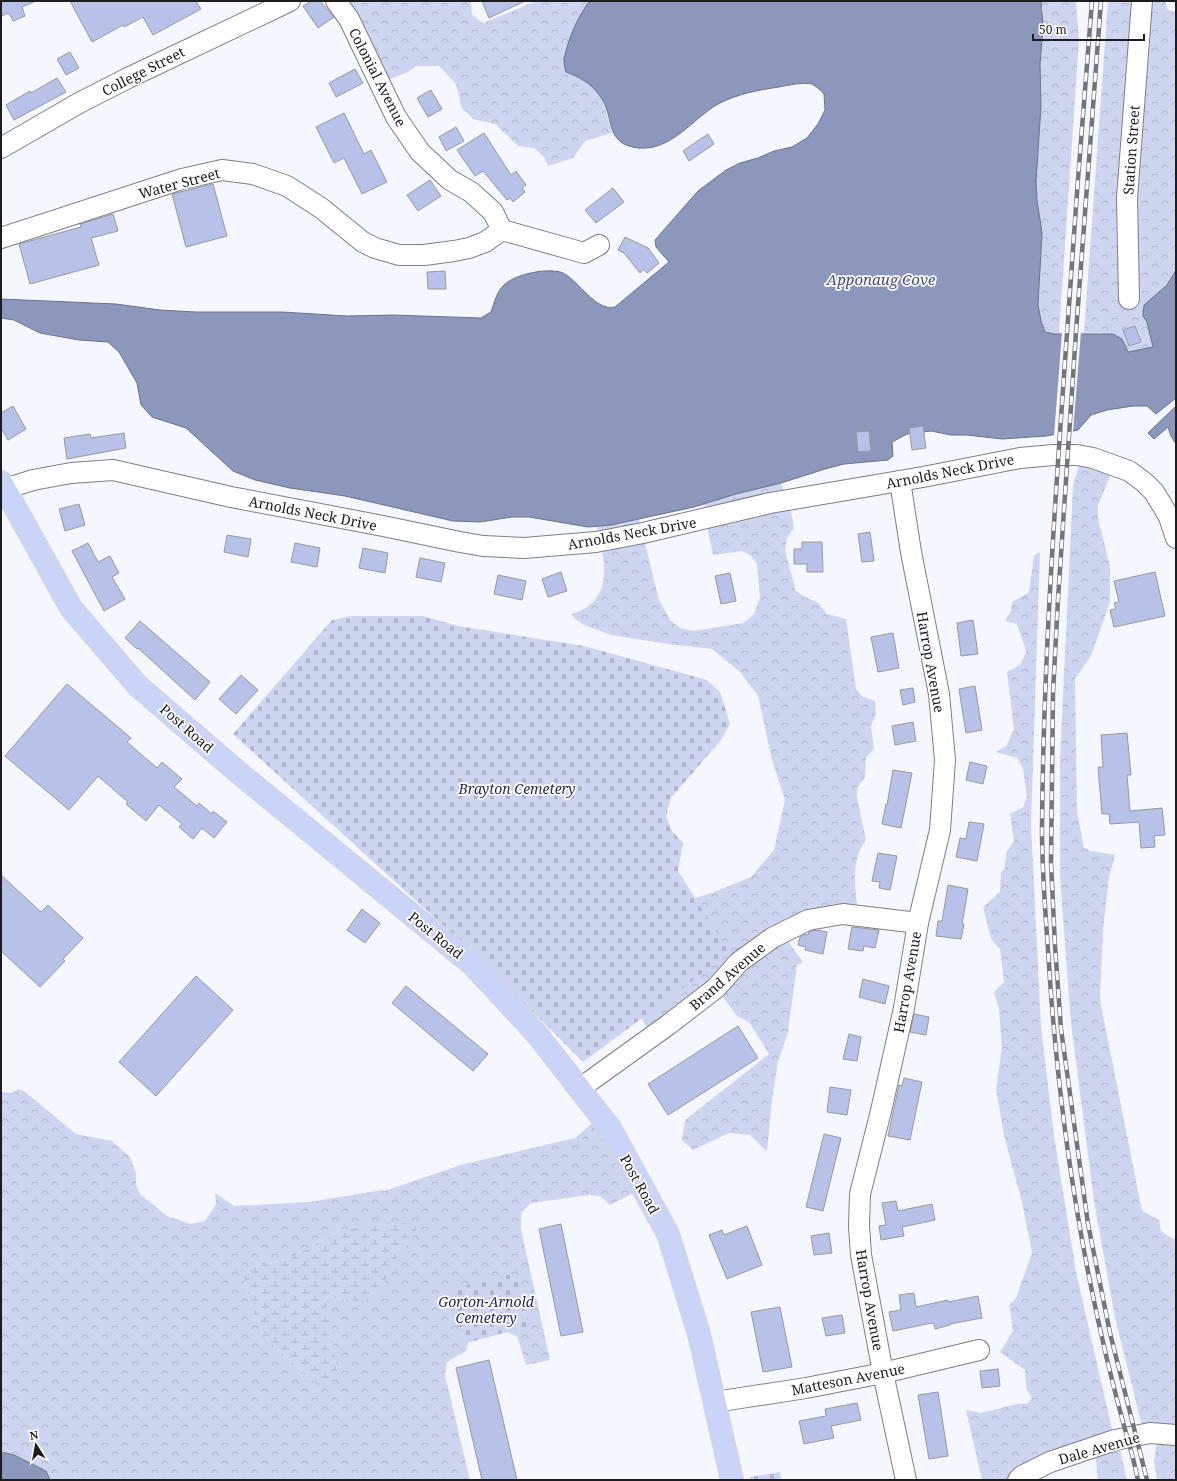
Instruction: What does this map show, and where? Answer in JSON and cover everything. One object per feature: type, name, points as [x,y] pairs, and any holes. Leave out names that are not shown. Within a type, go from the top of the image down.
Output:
[{"type":"main road","name":"Post Road","points":[[3,486],[71,608],[138,686],[239,773],[473,965],[536,1033],[610,1128],[668,1234],[699,1334],[732,1480]]},
{"type":"street","name":"College Street","points":[[1,148],[79,103],[122,81],[192,46],[290,1]]},
{"type":"street","name":"Colonial Avenue","points":[[336,1],[349,19],[396,117],[420,152],[450,180],[471,192],[493,212],[502,230]]},
{"type":"street","name":"Station Street","points":[[1129,299],[1127,198],[1142,1]]},
{"type":"street","name":"Water Street","points":[[1,238],[182,179],[222,170],[253,174],[287,186],[321,208],[364,242],[374,248],[399,255],[424,255],[454,252],[485,242],[502,230]]},
{"type":"street","points":[[502,230],[584,252],[599,245]]},
{"type":"street","name":"Arnolds Neck Drive","points":[[3,486],[71,473],[113,470],[231,497],[460,542],[482,546],[524,548],[596,542],[643,533],[770,503],[900,481],[1031,456],[1077,455],[1093,458],[1129,471],[1154,492],[1169,517],[1176,538]]},
{"type":"street","name":"Harrop Avenue","points":[[900,481],[911,552],[939,694],[944,760],[940,830],[918,923],[904,1008],[860,1194],[859,1226],[861,1255],[883,1373],[906,1480]]},
{"type":"street","name":"Brand Avenue","points":[[579,1089],[668,1025],[716,988],[745,958],[772,938],[808,920],[843,914],[918,923]]},
{"type":"street","name":"Matteson Avenue","points":[[715,1402],[806,1388],[883,1373],[980,1350]]},
{"type":"street","name":"Dale Avenue","points":[[1018,1480],[1022,1476],[1050,1462],[1115,1440],[1174,1430]]},
{"type":"green space","points":[[339,1],[471,1],[472,15],[483,23],[534,2],[590,1],[577,21],[570,37],[564,60],[566,72],[577,76],[593,88],[605,109],[612,133],[585,141],[573,158],[548,166],[544,157],[534,148],[518,146],[495,124],[473,119],[462,109],[456,84],[439,66],[415,66],[408,72],[383,82]]},
{"type":"green space","points":[[1041,1],[1076,1],[1079,40],[1059,333],[1084,332],[1108,1],[1165,1],[1168,10],[1176,12],[1176,270],[1167,285],[1144,305],[1143,316],[1147,322],[1153,347],[1128,352],[1122,339],[1100,333],[1055,334],[1045,332],[1041,321],[1038,305],[1036,182],[1041,106],[1040,64],[1043,9]]},
{"type":"green space","points":[[1081,458],[1115,465],[1098,505],[1098,518],[1110,566],[1110,602],[1091,656],[1075,679],[1077,811],[1084,848],[1091,851],[1115,855],[1109,877],[1103,930],[1100,1000],[1142,1211],[1159,1220],[1161,1231],[1173,1239],[1176,1239],[1176,1420],[1173,1432],[1176,1433],[1176,1480],[1157,1480],[1154,1461],[1158,1434],[1144,1434],[1115,1318],[1094,1201],[1071,1023],[1060,877],[1060,760],[1073,486]]},
{"type":"green space","points":[[781,483],[787,500],[789,499],[794,528],[787,538],[785,551],[796,591],[817,602],[827,614],[846,619],[856,689],[862,696],[875,701],[876,714],[871,726],[874,749],[866,757],[865,777],[857,788],[857,797],[866,840],[858,857],[855,875],[858,912],[782,933],[803,962],[797,965],[788,1032],[778,1062],[772,1100],[767,1152],[750,1135],[729,1133],[693,1150],[682,1140],[685,1120],[769,1054],[749,1022],[737,1016],[716,988],[650,1034],[637,1009],[690,900],[751,877],[774,850],[785,800],[772,760],[758,696],[740,672],[712,649],[611,635],[584,625],[571,614],[585,608],[595,600],[601,590],[604,579],[604,566],[597,527],[639,519],[659,600],[670,620],[680,628],[694,631],[743,623],[754,614],[760,598],[757,564],[750,555],[742,551],[713,555],[705,517],[707,516],[704,504],[736,494]]},
{"type":"green space","points":[[1040,552],[1031,824],[1041,1027],[1054,1136],[1076,1272],[1114,1438],[1118,1441],[1127,1480],[1098,1480],[1096,1460],[1091,1446],[1031,1480],[982,1480],[966,1410],[981,1413],[1017,1404],[1027,1404],[1032,1398],[1026,1388],[1025,1370],[1000,1352],[1013,1331],[1009,1304],[1016,1298],[1032,1253],[1022,1202],[1005,1140],[996,1089],[1002,1048],[999,1009],[994,992],[1004,982],[1000,949],[991,939],[983,907],[1000,892],[1001,873],[1005,867],[1006,853],[1014,841],[1010,814],[1023,807],[1027,797],[1023,769],[1017,758],[996,752],[1007,745],[1014,729],[1007,672],[1021,664],[1026,651],[1017,624],[1005,621],[1011,611],[1012,602],[1029,592],[1034,556]]},
{"type":"green space","name":"Brayton Cemetery","points":[[351,616],[423,616],[458,626],[584,646],[707,680],[720,692],[730,724],[721,740],[671,798],[666,816],[672,831],[683,843],[678,871],[730,953],[583,1062],[481,960],[233,734],[332,620]]},
{"type":"green space","points":[[18,1089],[24,1091],[76,1134],[112,1141],[130,1157],[136,1173],[136,1185],[140,1194],[167,1216],[191,1224],[205,1221],[216,1204],[215,1193],[234,1206],[309,1202],[382,1190],[384,1191],[464,1164],[575,1138],[601,1116],[641,1189],[610,1205],[600,1196],[589,1195],[531,1203],[521,1212],[521,1229],[550,1360],[526,1365],[517,1336],[497,1329],[469,1341],[466,1351],[447,1362],[445,1375],[470,1480],[50,1480],[46,1471],[14,1455],[1,1452],[1,1092],[13,1093]],"holes":[[[341,1230],[416,1230],[403,1248],[355,1301],[334,1298],[325,1302],[337,1371],[317,1385],[269,1341],[251,1308],[244,1276],[251,1267],[288,1259]]]},
{"type":"green space","points":[[399,1222],[416,1225],[416,1230],[403,1248],[379,1292],[366,1300],[355,1301],[334,1298],[326,1302],[337,1371],[331,1384],[317,1385],[269,1341],[251,1308],[244,1276],[251,1267],[288,1259],[341,1230]]},
{"type":"green space","name":"Gorton-Arnold Cemetery","points":[[516,1273],[529,1326],[463,1344],[449,1289]]},
{"type":"green space","points":[[780,1472],[781,1480],[750,1480],[750,1477]]},
{"type":"water","name":"Apponaug Cove","points":[[590,1],[1041,1],[1043,26],[1040,64],[1041,106],[1036,182],[1042,233],[1038,305],[1041,321],[1045,332],[1055,334],[1113,334],[1122,339],[1128,352],[1153,347],[1147,322],[1143,316],[1144,305],[1167,285],[1176,270],[1176,398],[1156,414],[1147,406],[1133,406],[1107,410],[1091,415],[1078,430],[1046,436],[1002,439],[967,435],[951,435],[931,431],[907,434],[892,442],[893,456],[888,460],[844,464],[694,507],[611,525],[588,527],[529,517],[512,517],[480,522],[453,521],[345,496],[290,488],[255,480],[233,471],[186,428],[152,417],[141,405],[137,383],[119,352],[108,342],[79,340],[40,333],[14,320],[1,318],[1,299],[116,304],[160,310],[195,312],[282,312],[347,316],[392,315],[481,318],[491,312],[499,290],[509,281],[524,275],[541,271],[557,271],[563,273],[575,282],[594,301],[608,307],[615,307],[669,262],[656,247],[655,240],[698,191],[726,170],[740,163],[758,158],[774,151],[792,147],[807,138],[818,124],[825,110],[824,94],[812,84],[804,83],[748,93],[718,104],[708,110],[681,133],[661,144],[650,148],[628,146],[616,137],[603,101],[592,86],[566,72],[564,60],[568,45],[577,21]]},
{"type":"water","points":[[1176,406],[1176,444],[1168,427],[1154,439],[1148,433]]},
{"type":"water","points":[[1,1452],[14,1455],[46,1471],[50,1480],[1,1480]]},
{"type":"pier","points":[[1062,332],[1081,332],[1073,432],[1054,436]]},
{"type":"building","points":[[1,1],[36,1],[22,7],[25,16],[13,21],[9,13],[1,16]]},
{"type":"building","points":[[70,1],[196,1],[201,9],[153,35],[143,17],[124,27],[123,25],[92,42]]},
{"type":"building","points":[[311,1],[320,1],[334,17],[318,28],[303,6]]},
{"type":"building","points":[[482,1],[525,1],[489,18]]},
{"type":"building","points":[[70,52],[79,68],[66,75],[57,59]]},
{"type":"building","points":[[355,69],[363,83],[336,97],[329,83]]},
{"type":"building","points":[[57,78],[66,92],[14,120],[6,105]]},
{"type":"building","points":[[431,90],[442,109],[428,117],[417,98]]},
{"type":"building","points":[[344,113],[364,154],[371,150],[387,182],[362,194],[344,158],[334,163],[316,127]]},
{"type":"building","points":[[456,127],[464,141],[446,151],[439,137]]},
{"type":"building","points":[[484,133],[511,175],[516,171],[526,185],[522,188],[525,192],[513,202],[510,198],[507,200],[483,171],[475,176],[457,150]]},
{"type":"building","points":[[708,134],[714,144],[689,161],[683,151]]},
{"type":"building","points":[[430,180],[441,196],[418,211],[407,195]]},
{"type":"building","points":[[213,184],[227,236],[186,247],[172,194]]},
{"type":"building","points":[[613,188],[624,202],[596,223],[585,210]]},
{"type":"building","points":[[113,214],[118,231],[91,238],[99,265],[30,284],[19,244],[81,227],[80,224]]},
{"type":"building","points":[[625,237],[648,248],[659,263],[647,273],[643,269],[640,273],[624,253],[618,250]]},
{"type":"building","points":[[445,271],[446,289],[428,289],[427,272]]},
{"type":"building","points":[[1135,326],[1141,342],[1129,346],[1123,330]]},
{"type":"building","points":[[13,406],[26,429],[8,440],[1,428],[1,413]]},
{"type":"building","points":[[923,426],[926,448],[912,450],[909,428]]},
{"type":"building","points":[[869,431],[871,451],[858,452],[856,432]]},
{"type":"building","points":[[124,433],[126,448],[67,459],[64,438],[90,434],[91,438]]},
{"type":"building","points":[[79,504],[85,525],[65,531],[59,509]]},
{"type":"building","points":[[870,532],[874,561],[862,562],[858,534]]},
{"type":"building","points":[[227,535],[251,539],[248,557],[224,552]]},
{"type":"building","points":[[802,542],[822,542],[823,572],[807,572],[807,564],[794,564],[794,549],[802,549]]},
{"type":"building","points":[[88,543],[98,562],[110,556],[119,573],[112,577],[125,599],[104,611],[72,551]]},
{"type":"building","points":[[295,543],[320,548],[317,567],[291,562]]},
{"type":"building","points":[[363,548],[388,553],[385,573],[359,568]]},
{"type":"building","points":[[420,558],[445,563],[441,582],[416,577]]},
{"type":"building","points":[[561,572],[567,591],[548,597],[542,579]]},
{"type":"building","points":[[1155,572],[1165,616],[1114,627],[1110,610],[1116,609],[1114,603],[1119,602],[1114,581]]},
{"type":"building","points":[[730,573],[736,601],[721,604],[715,576]]},
{"type":"building","points":[[498,575],[526,581],[522,600],[494,594]]},
{"type":"building","points":[[973,620],[978,654],[961,656],[957,623]]},
{"type":"building","points":[[140,621],[210,682],[195,700],[125,638]]},
{"type":"building","points":[[893,633],[899,668],[878,672],[871,637]]},
{"type":"building","points":[[241,675],[258,690],[236,714],[219,699]]},
{"type":"building","points":[[67,684],[131,738],[127,742],[157,768],[162,762],[182,779],[174,787],[197,806],[199,803],[212,814],[213,811],[227,822],[214,838],[202,828],[193,839],[179,827],[182,824],[159,805],[146,821],[126,804],[128,802],[98,776],[69,810],[5,756]]},
{"type":"building","points":[[975,686],[982,730],[966,733],[959,689]]},
{"type":"building","points":[[913,688],[915,702],[903,705],[900,690]]},
{"type":"building","points":[[913,722],[916,741],[895,745],[892,726]]},
{"type":"building","points":[[1127,733],[1131,775],[1127,775],[1130,811],[1162,808],[1165,835],[1154,836],[1155,847],[1141,848],[1139,822],[1110,824],[1109,814],[1102,814],[1098,767],[1103,767],[1101,735]]},
{"type":"building","points":[[970,762],[987,766],[983,784],[966,780]]},
{"type":"building","points":[[893,770],[912,773],[901,828],[882,824]]},
{"type":"building","points":[[969,822],[984,824],[977,861],[956,857],[960,838],[966,839]]},
{"type":"building","points":[[878,853],[897,856],[890,890],[879,888],[880,882],[872,881]]},
{"type":"building","points":[[1,875],[41,912],[48,905],[83,938],[63,959],[65,961],[40,987],[1,951]]},
{"type":"building","points":[[948,885],[968,889],[961,939],[936,936],[938,921],[942,921]]},
{"type":"building","points":[[362,909],[380,923],[365,943],[347,930]]},
{"type":"building","points":[[852,927],[879,930],[875,948],[864,946],[863,951],[848,949]]},
{"type":"building","points":[[817,930],[827,932],[823,954],[805,950],[806,947],[798,945],[800,937]]},
{"type":"building","points":[[196,976],[233,1010],[156,1096],[119,1062]]},
{"type":"building","points":[[863,979],[889,986],[885,1004],[859,997]]},
{"type":"building","points":[[406,986],[488,1054],[473,1071],[392,1003]]},
{"type":"building","points":[[914,1014],[929,1017],[926,1035],[910,1032]]},
{"type":"building","points":[[738,1026],[758,1058],[668,1115],[648,1084]]},
{"type":"building","points":[[849,1034],[861,1037],[857,1061],[843,1059]]},
{"type":"building","points":[[904,1078],[922,1082],[910,1140],[888,1136],[899,1085],[902,1086]]},
{"type":"building","points":[[830,1087],[851,1090],[847,1115],[827,1112]]},
{"type":"building","points":[[824,1134],[841,1138],[823,1211],[806,1207]]},
{"type":"building","points":[[896,1201],[898,1211],[932,1204],[935,1220],[902,1227],[904,1236],[881,1240],[879,1226],[886,1225],[882,1203]]},
{"type":"building","points":[[561,1224],[583,1332],[561,1336],[539,1229]]},
{"type":"building","points":[[747,1226],[762,1265],[727,1279],[709,1235],[722,1230],[724,1235]]},
{"type":"building","points":[[829,1233],[832,1253],[814,1255],[811,1236]]},
{"type":"building","points":[[914,1293],[916,1307],[948,1300],[948,1302],[978,1296],[982,1318],[950,1324],[935,1329],[934,1324],[932,1323],[893,1331],[889,1312],[901,1310],[899,1295]]},
{"type":"building","points":[[780,1307],[792,1367],[763,1372],[751,1312]]},
{"type":"building","points":[[842,1315],[845,1333],[826,1336],[822,1318]]},
{"type":"building","points":[[489,1360],[517,1480],[482,1480],[456,1368]]},
{"type":"building","points":[[998,1369],[1000,1386],[982,1388],[980,1371]]},
{"type":"building","points":[[938,1392],[948,1456],[929,1459],[918,1395]]},
{"type":"building","points":[[857,1403],[861,1420],[831,1426],[834,1438],[804,1444],[799,1421],[826,1416],[825,1409]]},
{"type":"railway","points":[[1092,1],[1058,457],[1046,670],[1042,849],[1050,980],[1068,1155],[1088,1272],[1100,1329],[1138,1480]]},
{"type":"railway","points":[[1101,1],[1058,599],[1053,693],[1051,862],[1061,1029],[1088,1224],[1110,1333],[1147,1480]]}]
